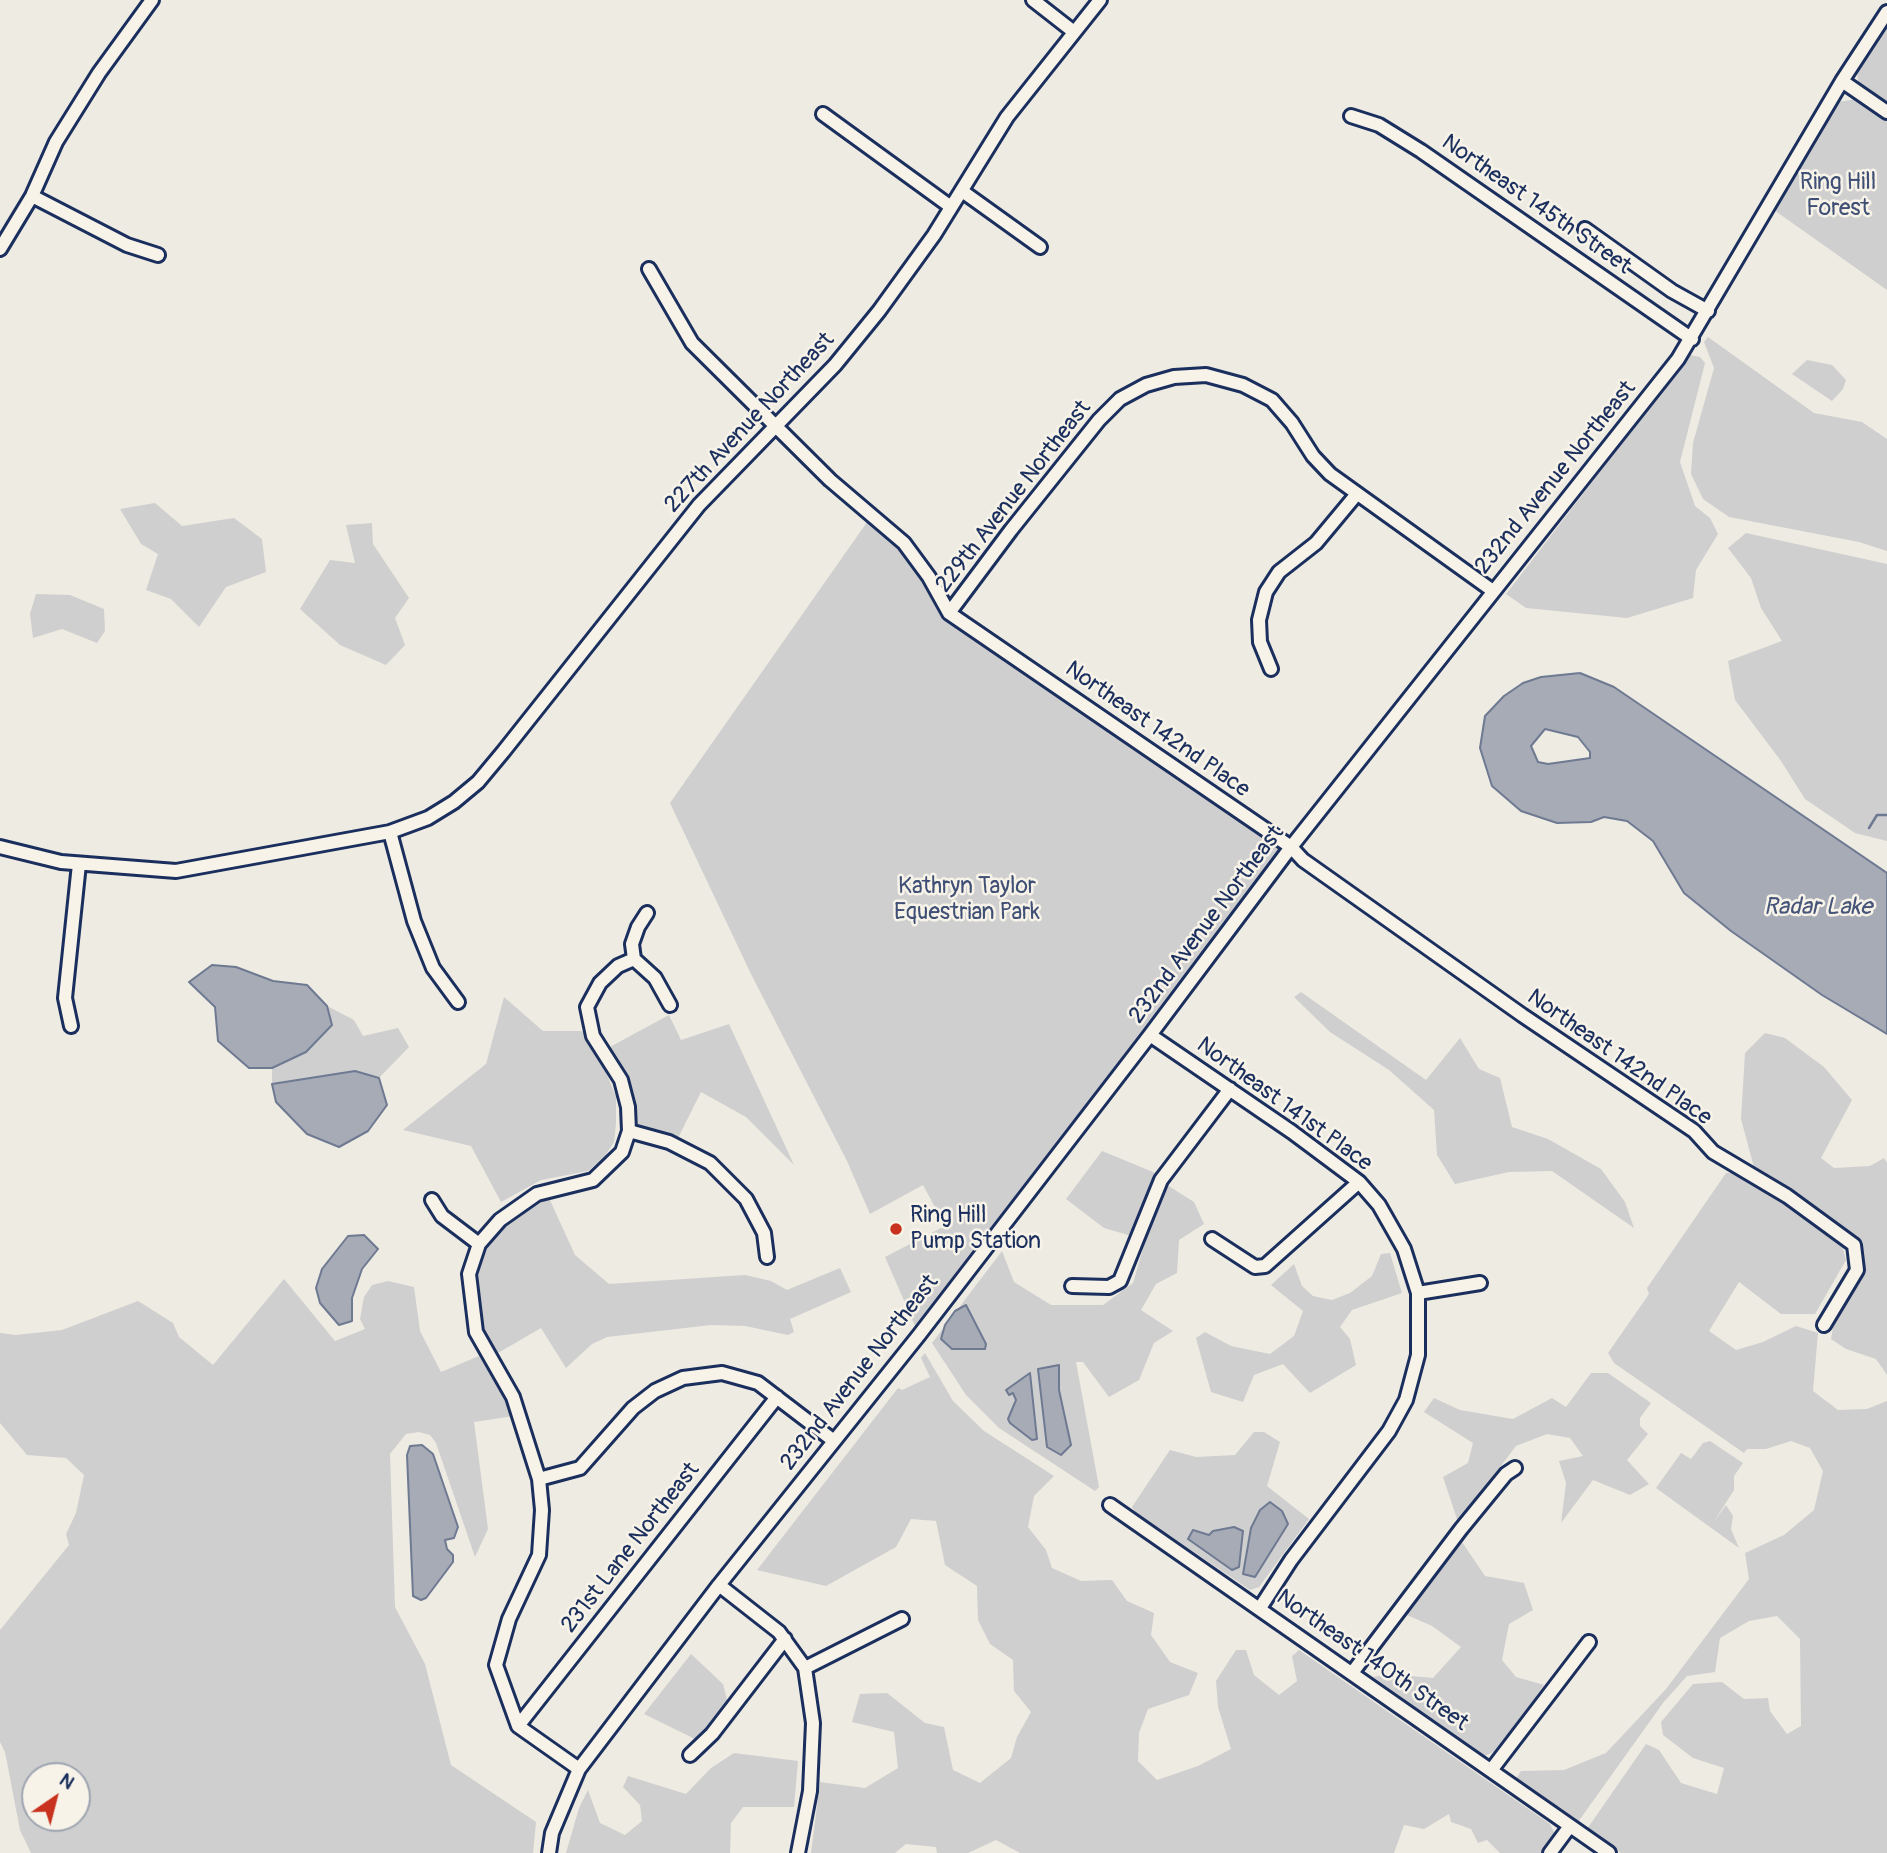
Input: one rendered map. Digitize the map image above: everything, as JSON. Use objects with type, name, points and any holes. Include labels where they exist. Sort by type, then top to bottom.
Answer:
[{"type":"street","points":[[0,249],[32,195],[67,123],[99,73],[152,0]]},
{"type":"street","points":[[1033,0],[1074,32]]},
{"type":"street","name":"227th Avenue Northeast","points":[[0,847],[79,864],[176,871],[390,832],[428,818],[478,782],[699,505],[835,365],[879,311],[962,191],[1007,117],[1100,0]]},
{"type":"street","name":"232nd Avenue Northeast","points":[[549,1853],[552,1833],[579,1769],[719,1585],[1150,1035],[1291,847],[1692,339],[1842,81],[1887,12]]},
{"type":"street","points":[[1842,81],[1887,112]]},
{"type":"street","points":[[823,114],[951,207]]},
{"type":"street","name":"Northeast 145th Street","points":[[1351,116],[1379,125],[1421,152],[1692,339]]},
{"type":"street","points":[[962,191],[1040,247]]},
{"type":"street","points":[[32,195],[127,245],[158,255]]},
{"type":"street","points":[[1585,229],[1672,291],[1708,312]]},
{"type":"street","name":"Northeast 142nd Place","points":[[649,269],[692,343],[776,428],[904,544],[929,576],[949,613],[1291,847],[1303,860],[1521,1015],[1694,1131],[1713,1152],[1787,1196],[1854,1245],[1857,1270],[1824,1325]]},
{"type":"street","name":"229th Avenue Northeast","points":[[949,613],[967,585],[1099,420],[1120,398],[1146,385],[1174,377],[1206,375],[1243,384],[1272,400],[1292,423],[1313,456],[1356,495],[1493,591]]},
{"type":"street","points":[[1271,669],[1260,642],[1259,620],[1266,592],[1279,572],[1316,543],[1356,495]]},
{"type":"street","points":[[390,832],[414,921],[433,968],[458,1002]]},
{"type":"street","points":[[71,1026],[65,998],[79,864]]},
{"type":"street","points":[[648,913],[638,926],[632,944],[634,959],[654,978],[670,1005]]},
{"type":"street","points":[[579,1769],[517,1726],[496,1665],[509,1619],[539,1555],[542,1531],[539,1479],[513,1397],[476,1332],[469,1274],[479,1244],[500,1220],[537,1194],[593,1180],[622,1152],[629,1132],[628,1107],[621,1080],[593,1036],[587,1007],[600,983],[618,966],[634,959]]},
{"type":"street","name":"Northeast 141st Place","points":[[1150,1035],[1335,1161],[1359,1182],[1379,1205],[1404,1248],[1418,1293],[1418,1355],[1406,1400],[1390,1431],[1291,1560],[1259,1608]]},
{"type":"street","points":[[1072,1286],[1109,1287],[1120,1281],[1161,1180],[1230,1089]]},
{"type":"street","points":[[629,1132],[669,1142],[710,1163],[746,1199],[764,1233],[767,1257]]},
{"type":"street","points":[[1212,1239],[1255,1267],[1265,1266],[1359,1182]]},
{"type":"street","points":[[432,1200],[442,1216],[479,1244]]},
{"type":"street","points":[[1418,1293],[1480,1283]]},
{"type":"street","points":[[539,1479],[580,1468],[634,1408],[655,1391],[683,1378],[722,1373],[758,1384],[834,1441]]},
{"type":"street","name":"231st Lane Northeast","points":[[517,1726],[778,1397]]},
{"type":"street","points":[[1352,1673],[1461,1529],[1506,1474],[1515,1468]]},
{"type":"street","name":"Northeast 140th Street","points":[[1110,1505],[1609,1853]]},
{"type":"street","points":[[719,1585],[785,1639],[805,1668],[813,1723],[810,1791],[798,1853]]},
{"type":"street","points":[[805,1668],[902,1619]]},
{"type":"street","points":[[690,1755],[712,1734],[785,1639]]},
{"type":"street","points":[[1492,1769],[1589,1643]]},
{"type":"street","points":[[1550,1853],[1570,1826]]},
{"type":"green space","points":[[1887,23],[1887,103],[1858,83],[1857,69]]},
{"type":"green space","name":"Ring Hill Forest","points":[[1856,99],[1887,120],[1887,290],[1774,210],[1838,102]]},
{"type":"green space","points":[[1708,337],[1814,413],[1862,422],[1887,439],[1887,551],[1859,542],[1729,517],[1703,499],[1691,474],[1693,443],[1714,368],[1704,342]]},
{"type":"green space","points":[[1690,355],[1700,357],[1705,363],[1680,462],[1695,506],[1710,518],[1718,534],[1696,570],[1693,598],[1627,618],[1526,608],[1506,594]]},
{"type":"green space","points":[[1807,360],[1832,365],[1846,380],[1843,389],[1832,401],[1792,374]]},
{"type":"green space","points":[[155,503],[182,526],[234,518],[262,539],[266,572],[226,587],[199,627],[171,599],[146,590],[158,554],[141,544],[120,509]]},
{"type":"green space","name":"Kathryn Taylor Equestrian Park","points":[[872,515],[904,543],[950,613],[1291,847],[919,1335],[885,1257],[945,1226],[923,1185],[870,1214],[847,1161],[751,974],[670,803]]},
{"type":"green space","points":[[372,523],[373,544],[409,598],[395,618],[405,645],[386,665],[340,645],[300,609],[330,560],[355,563],[346,525]]},
{"type":"green space","points":[[1746,533],[1887,564],[1887,841],[1855,833],[1805,799],[1781,761],[1735,700],[1728,661],[1782,641],[1761,608],[1751,578],[1728,548]]},
{"type":"green space","points":[[36,594],[70,595],[104,609],[105,631],[97,643],[62,629],[33,638],[30,614]]},
{"type":"green space","points":[[1301,992],[1426,1080],[1460,1038],[1479,1069],[1500,1078],[1512,1127],[1548,1139],[1601,1169],[1625,1202],[1634,1228],[1552,1171],[1509,1172],[1455,1184],[1437,1155],[1434,1110],[1389,1070],[1330,1032],[1294,997]]},
{"type":"green space","points":[[504,997],[543,1031],[582,1031],[604,1067],[616,1097],[616,1123],[614,1142],[605,1156],[588,1171],[541,1180],[501,1202],[471,1146],[403,1130],[486,1064]]},
{"type":"green space","points":[[327,1006],[354,1020],[363,1036],[398,1028],[409,1047],[379,1078],[355,1071],[272,1084],[272,1068],[306,1052],[332,1026]]},
{"type":"green space","points":[[669,1015],[681,1040],[729,1024],[794,1165],[746,1117],[701,1092],[678,1138],[638,1128],[632,1095],[608,1048]]},
{"type":"green space","points":[[1765,1033],[1785,1038],[1824,1067],[1852,1100],[1821,1158],[1834,1168],[1870,1166],[1884,1158],[1887,1163],[1887,1375],[1876,1359],[1846,1349],[1831,1339],[1833,1327],[1866,1271],[1859,1245],[1755,1171],[1741,1119],[1745,1053]]},
{"type":"green space","points":[[1102,1151],[1158,1174],[1132,1236],[1104,1228],[1066,1199]]},
{"type":"green space","points":[[1726,1173],[1742,1173],[1840,1238],[1846,1260],[1815,1314],[1781,1314],[1739,1282],[1709,1331],[1736,1350],[1763,1342],[1796,1326],[1818,1333],[1813,1391],[1838,1410],[1867,1409],[1887,1401],[1887,1853],[1621,1853],[1587,1829],[1646,1744],[1659,1750],[1681,1783],[1717,1794],[1724,1768],[1693,1758],[1663,1735],[1661,1722],[1693,1684],[1722,1682],[1744,1699],[1768,1698],[1770,1711],[1787,1734],[1801,1726],[1800,1639],[1777,1616],[1749,1621],[1720,1638],[1715,1672],[1687,1676],[1663,1703],[1578,1822],[1516,1779],[1521,1771],[1564,1770],[1606,1753],[1666,1689],[1749,1579],[1745,1553],[1784,1535],[1814,1510],[1823,1471],[1810,1448],[1791,1441],[1766,1449],[1747,1449],[1744,1453],[1614,1363],[1608,1353],[1649,1294],[1647,1288]]},
{"type":"green space","points":[[1167,1185],[1194,1202],[1204,1224],[1179,1240],[1177,1273],[1156,1284],[1141,1310],[1173,1331],[1154,1343],[1139,1380],[1109,1397],[1083,1362],[1076,1362],[1099,1487],[1095,1491],[999,1428],[966,1395],[932,1343],[1002,1251],[1014,1282],[1051,1305],[1103,1305],[1133,1283],[1152,1218]]},
{"type":"green space","points":[[549,1198],[575,1255],[609,1284],[745,1275],[771,1281],[787,1290],[840,1268],[851,1292],[790,1319],[794,1332],[788,1335],[745,1326],[711,1325],[607,1337],[592,1344],[566,1368],[541,1328],[498,1353],[477,1319],[473,1274],[485,1246],[499,1230],[535,1202]]},
{"type":"green space","points":[[1390,1253],[1402,1293],[1352,1310],[1340,1327],[1350,1339],[1356,1365],[1310,1393],[1283,1364],[1254,1375],[1243,1402],[1211,1392],[1196,1338],[1205,1332],[1231,1346],[1270,1354],[1294,1336],[1303,1311],[1271,1285],[1294,1264],[1302,1286],[1313,1296],[1332,1300],[1350,1293],[1372,1276],[1381,1254]]},
{"type":"green space","points":[[284,1279],[335,1341],[365,1329],[360,1319],[364,1297],[372,1285],[388,1281],[414,1287],[420,1331],[441,1372],[479,1356],[505,1393],[513,1416],[474,1422],[488,1529],[475,1557],[436,1443],[430,1435],[419,1432],[406,1434],[390,1454],[395,1607],[425,1664],[451,1765],[536,1822],[533,1853],[31,1853],[20,1830],[5,1752],[0,1742],[0,1630],[69,1545],[66,1534],[76,1513],[84,1475],[66,1458],[27,1455],[0,1423],[0,1333],[16,1335],[62,1330],[138,1301],[173,1323],[179,1337],[213,1365]]},
{"type":"green space","points":[[925,1353],[953,1401],[984,1431],[1054,1476],[1034,1496],[1028,1527],[1046,1550],[1052,1568],[1081,1581],[1112,1580],[1127,1601],[1154,1613],[1151,1635],[1170,1662],[1198,1673],[1189,1695],[1148,1709],[1139,1733],[1138,1761],[1157,1780],[1198,1766],[1231,1749],[1218,1707],[1216,1681],[1236,1650],[1246,1650],[1254,1675],[1279,1695],[1297,1681],[1292,1656],[1299,1650],[1550,1824],[1556,1836],[1543,1853],[1500,1853],[1487,1840],[1478,1843],[1471,1829],[1451,1822],[1449,1814],[1424,1829],[1404,1825],[1394,1853],[1020,1853],[996,1840],[968,1853],[937,1853],[936,1847],[906,1844],[895,1853],[811,1853],[820,1782],[865,1788],[898,1768],[894,1732],[852,1722],[860,1694],[887,1693],[925,1723],[944,1727],[953,1770],[980,1783],[1011,1758],[1017,1737],[1031,1712],[1014,1691],[1013,1660],[990,1644],[978,1620],[977,1586],[945,1565],[936,1521],[911,1519],[896,1547],[826,1586],[757,1570],[898,1388],[902,1390],[930,1377],[921,1358]]},
{"type":"green space","points":[[1591,1373],[1608,1373],[1651,1403],[1640,1418],[1640,1426],[1648,1434],[1627,1460],[1649,1484],[1630,1495],[1593,1480],[1561,1523],[1566,1483],[1559,1461],[1583,1456],[1570,1438],[1547,1434],[1516,1446],[1458,1522],[1443,1477],[1468,1463],[1473,1443],[1424,1412],[1434,1398],[1460,1410],[1513,1419],[1552,1398],[1566,1407]]},
{"type":"green space","points":[[1254,1432],[1264,1432],[1280,1442],[1267,1486],[1309,1519],[1259,1587],[1250,1590],[1136,1513],[1132,1507],[1170,1450],[1196,1457],[1235,1455]]},
{"type":"green space","points":[[1710,1441],[1743,1463],[1734,1476],[1734,1490],[1713,1523],[1726,1505],[1733,1516],[1731,1529],[1739,1548],[1656,1488],[1681,1453],[1691,1459],[1703,1443]]},
{"type":"green space","points":[[1460,1539],[1485,1576],[1524,1583],[1533,1610],[1509,1624],[1502,1660],[1516,1677],[1544,1685],[1499,1750],[1484,1756],[1373,1677],[1389,1674],[1433,1678],[1461,1647],[1432,1626],[1407,1615]]},
{"type":"green space","points":[[691,1654],[723,1684],[728,1704],[697,1740],[644,1714]]},
{"type":"green space","points":[[734,1753],[798,1761],[794,1807],[743,1807],[731,1823],[730,1853],[566,1853],[579,1808],[588,1790],[600,1823],[625,1835],[642,1821],[640,1805],[623,1787],[628,1776],[686,1794],[711,1768]]},
{"type":"water","name":"Radar Lake","points":[[1580,673],[1614,687],[1887,873],[1887,1034],[1822,995],[1731,931],[1684,893],[1653,841],[1627,821],[1604,817],[1591,822],[1557,823],[1521,811],[1492,786],[1480,748],[1485,716],[1504,696],[1523,683],[1541,677]],"holes":[[[1545,729],[1578,737],[1590,752],[1590,758],[1548,764],[1538,762],[1531,746]]]},
{"type":"water","points":[[212,965],[236,967],[273,981],[307,985],[327,1006],[332,1025],[306,1052],[272,1068],[249,1068],[218,1041],[215,1007],[189,982]]},
{"type":"water","points":[[355,1071],[379,1078],[387,1105],[368,1131],[339,1147],[307,1134],[276,1102],[272,1084]]},
{"type":"water","points":[[364,1235],[378,1249],[362,1269],[352,1298],[352,1321],[339,1325],[320,1303],[316,1288],[322,1269],[348,1236]]},
{"type":"water","points":[[966,1305],[986,1344],[985,1349],[952,1349],[941,1339],[945,1325],[955,1311]]},
{"type":"water","points":[[1059,1365],[1059,1390],[1071,1445],[1061,1455],[1047,1447],[1038,1369]]},
{"type":"water","points":[[1030,1373],[1037,1439],[1032,1440],[1010,1423],[1008,1419],[1016,1400],[1013,1393],[1009,1395],[1006,1390]]},
{"type":"water","points":[[422,1445],[433,1454],[458,1527],[454,1538],[445,1540],[447,1549],[453,1555],[453,1562],[426,1598],[421,1600],[413,1596],[407,1455],[410,1446]]},
{"type":"water","points":[[1270,1502],[1282,1511],[1288,1524],[1255,1577],[1243,1574],[1251,1528],[1260,1510]]},
{"type":"water","points":[[1234,1527],[1243,1531],[1239,1567],[1232,1570],[1188,1539],[1193,1530],[1209,1535],[1213,1531]]},
{"type":"waterway","points":[[1869,828],[1877,815],[1887,815]]},
{"type":"place","name":"Ring Hill Pump Station","points":[[896,1229]]}]
